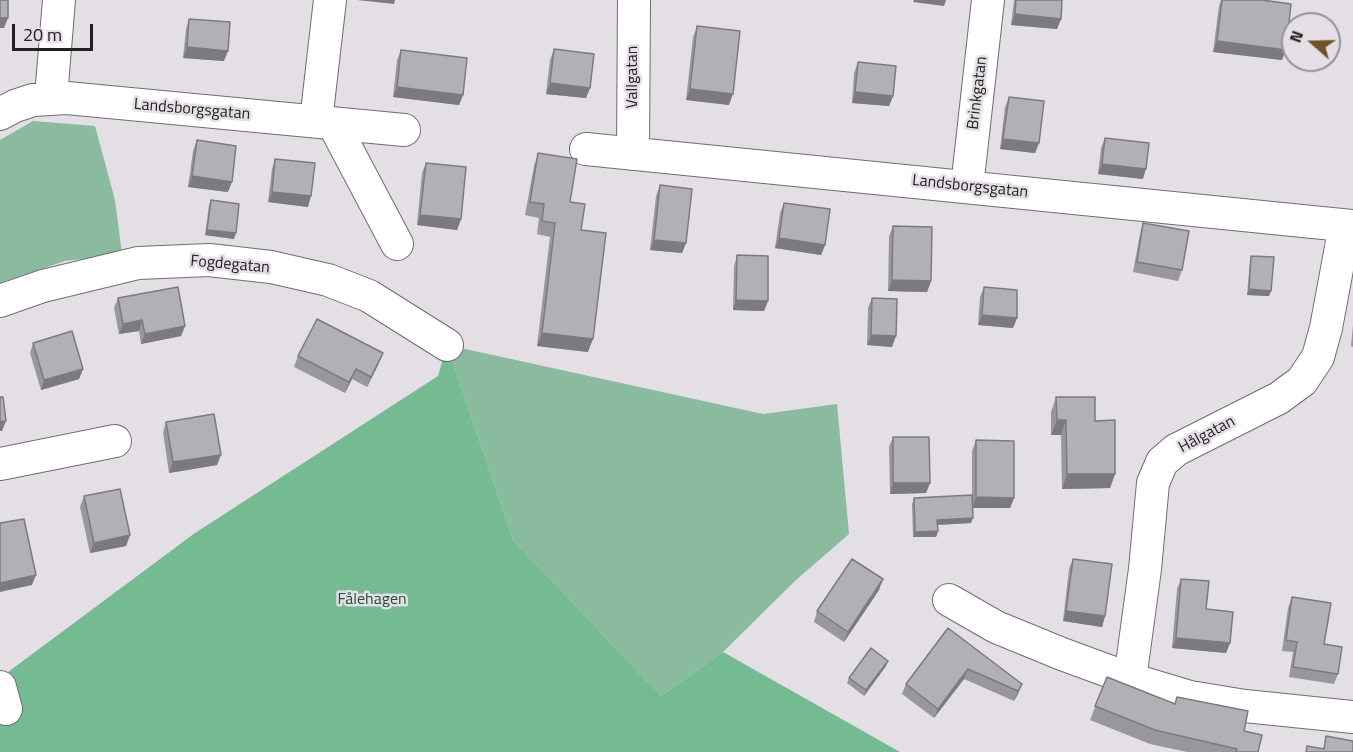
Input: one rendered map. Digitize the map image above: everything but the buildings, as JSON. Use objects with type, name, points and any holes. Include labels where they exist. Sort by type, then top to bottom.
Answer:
[{"type":"street","points":[[51,97],[59,0]]},
{"type":"street","points":[[330,0],[325,122],[397,244]]},
{"type":"street","name":"Vallgatan","points":[[633,154],[634,0]]},
{"type":"street","name":"Brinkgatan","points":[[967,187],[988,0]]},
{"type":"street","name":"Landsborgsgatan","points":[[0,114],[15,105],[51,97],[404,130]]},
{"type":"street","name":"Landsborgsgatan","points":[[586,149],[1349,226]]},
{"type":"street","name":"Hålgatan","points":[[1130,679],[1145,569],[1153,483],[1162,462],[1176,450],[1279,398],[1302,381],[1318,357],[1349,226]]},
{"type":"street","name":"Fogdegatan","points":[[0,301],[43,286],[138,263],[209,260],[271,267],[328,280],[369,296],[447,345]]},
{"type":"street","points":[[0,464],[116,441]]},
{"type":"street","points":[[949,600],[996,627],[1130,679],[1190,697],[1245,706],[1353,717]]},
{"type":"green space","points":[[33,121],[95,126],[115,200],[122,254],[65,261],[0,283],[0,140]]},
{"type":"green space","points":[[447,345],[763,414],[837,404],[849,534],[796,580],[723,652],[661,696],[513,540]]},
{"type":"green space","name":"Fålehagen","points":[[447,345],[513,540],[661,696],[723,652],[900,752],[0,752],[0,678],[195,533],[438,376]]}]
